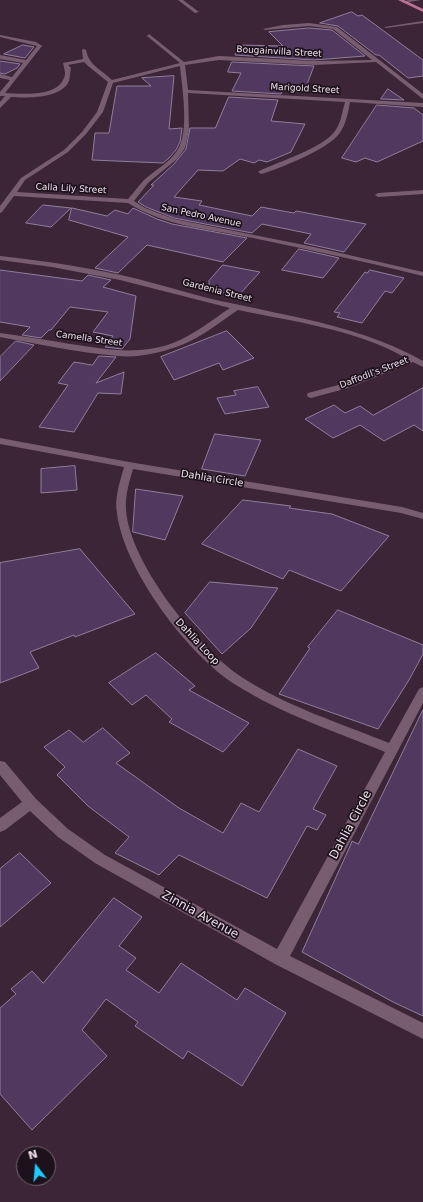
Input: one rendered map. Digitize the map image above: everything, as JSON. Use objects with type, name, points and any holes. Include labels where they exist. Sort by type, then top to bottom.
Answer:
[{"type":"main road","points":[[402,1],[423,11]]},
{"type":"street","points":[[180,0],[197,12]]},
{"type":"street","points":[[402,1],[419,0]]},
{"type":"street","points":[[386,27],[423,22]]},
{"type":"street","points":[[265,29],[311,25],[322,25],[335,28],[423,97]]},
{"type":"street","points":[[130,201],[145,184],[182,149],[186,138],[185,91],[182,62],[150,35]]},
{"type":"street","points":[[0,36],[40,45],[14,79],[0,94]]},
{"type":"street","points":[[7,42],[14,39]]},
{"type":"street","points":[[0,211],[23,179],[66,151],[84,133],[100,112],[111,82],[106,76],[90,67],[85,60],[84,50]]},
{"type":"street","points":[[0,57],[26,62]]},
{"type":"street","name":"Bougainvilla Street","points":[[111,82],[182,62],[219,58],[314,63],[376,61]]},
{"type":"street","points":[[0,94],[38,95],[55,91],[66,82],[68,68],[65,64],[85,60]]},
{"type":"street","points":[[0,76],[14,79]]},
{"type":"street","name":"Marigold Street","points":[[185,91],[423,105]]},
{"type":"street","points":[[0,106],[9,95]]},
{"type":"street","points":[[261,172],[312,149],[333,136],[341,125],[348,100]]},
{"type":"street","points":[[378,195],[423,192]]},
{"type":"street","name":"Calla Lily Street","points":[[11,194],[130,201]]},
{"type":"street","name":"San Pedro Avenue","points":[[130,201],[142,210],[166,219],[248,235],[423,274]]},
{"type":"street","name":"Gardenia Street","points":[[0,258],[78,269],[136,281],[237,307],[359,334],[394,348],[423,364]]},
{"type":"street","name":"Camella Street","points":[[0,335],[118,354],[158,351],[183,342],[237,307]]},
{"type":"street","name":"Daffodil’s Street","points":[[311,395],[345,386],[414,358]]},
{"type":"street","name":"Dahlia Circle","points":[[0,440],[129,465],[402,510],[423,516]]},
{"type":"street","name":"Dahlia Loop","points":[[129,465],[122,489],[122,514],[128,538],[146,575],[176,619],[212,660],[238,681],[276,701],[391,749]]},
{"type":"street","name":"Dahlia Circle","points":[[280,960],[391,749],[423,692]]},
{"type":"street","name":"Zinnia Avenue","points":[[0,766],[31,803],[63,833],[100,859],[280,960],[423,1031]]},
{"type":"street","points":[[0,826],[31,803]]},
{"type":"building","points":[[352,12],[358,16],[362,15],[423,60],[423,76],[408,78],[338,26],[320,23]]},
{"type":"building","points":[[309,28],[332,30],[365,56],[314,60],[235,55],[239,45],[283,46],[269,32]]},
{"type":"building","points":[[23,45],[34,47],[25,58],[4,54]]},
{"type":"building","points":[[0,61],[20,64],[17,68],[5,74],[0,73]]},
{"type":"building","points":[[232,62],[314,66],[304,92],[282,91],[281,94],[232,91],[241,73],[228,72]]},
{"type":"building","points":[[174,76],[169,129],[182,128],[180,142],[176,150],[169,158],[163,163],[92,160],[95,133],[109,133],[117,86],[151,86],[142,78]]},
{"type":"building","points":[[388,89],[404,100],[381,99]]},
{"type":"building","points":[[229,97],[278,100],[271,121],[305,124],[291,152],[267,162],[259,160],[254,163],[240,159],[223,171],[198,170],[174,197],[202,201],[199,205],[252,216],[261,207],[294,213],[296,211],[366,224],[344,252],[304,243],[311,234],[262,224],[252,233],[174,218],[146,207],[138,202],[154,185],[151,185],[174,164],[186,149],[190,128],[215,128]]},
{"type":"building","points":[[377,105],[414,108],[423,115],[423,141],[377,162],[365,158],[356,162],[342,158]]},
{"type":"building","points":[[43,205],[71,208],[51,227],[26,223]]},
{"type":"building","points":[[72,208],[107,216],[115,210],[128,214],[133,208],[172,224],[247,238],[223,262],[147,245],[118,273],[95,268],[128,237],[69,220]]},
{"type":"building","points":[[299,249],[339,258],[323,278],[282,270]]},
{"type":"building","points":[[223,265],[260,272],[238,296],[209,290],[209,281]]},
{"type":"building","points":[[0,270],[82,281],[88,275],[111,280],[103,287],[136,296],[130,339],[122,349],[105,347],[113,336],[93,332],[108,312],[70,307],[51,330],[49,330],[41,338],[22,335],[30,327],[0,322]]},
{"type":"building","points":[[370,270],[404,278],[392,293],[385,291],[362,323],[337,317],[340,313],[334,312],[365,272],[367,273]]},
{"type":"building","points":[[227,331],[254,358],[223,370],[219,363],[174,380],[161,357]]},
{"type":"building","points":[[16,341],[34,345],[0,381],[0,357]]},
{"type":"building","points":[[99,356],[116,357],[96,383],[124,372],[121,394],[98,393],[74,432],[39,427],[68,385],[58,383],[74,362],[92,365]]},
{"type":"building","points":[[258,387],[269,407],[225,414],[217,398],[236,395],[234,391]]},
{"type":"building","points":[[423,388],[423,431],[414,425],[384,441],[360,425],[333,438],[305,419],[334,405],[345,413],[360,406],[373,415]]},
{"type":"building","points":[[215,434],[261,440],[245,476],[202,469]]},
{"type":"building","points":[[75,466],[77,490],[41,493],[41,469]]},
{"type":"building","points":[[136,489],[183,496],[165,540],[133,532]]},
{"type":"building","points":[[243,500],[291,506],[289,508],[332,514],[389,536],[341,591],[289,570],[283,579],[202,544]]},
{"type":"building","points":[[80,549],[135,614],[75,637],[74,635],[30,652],[39,668],[0,683],[0,563]]},
{"type":"building","points":[[210,582],[278,588],[251,628],[222,654],[185,613]]},
{"type":"building","points":[[338,610],[423,645],[423,654],[409,680],[378,729],[279,694],[310,648],[308,647]]},
{"type":"building","points":[[156,653],[195,686],[189,690],[249,723],[223,752],[169,722],[172,719],[146,695],[132,705],[109,683]]},
{"type":"building","points":[[423,710],[423,1016],[393,1002],[302,952],[352,841],[358,844]]},
{"type":"building","points":[[103,728],[130,753],[116,763],[179,808],[223,833],[241,803],[259,812],[298,749],[337,766],[313,809],[326,815],[317,830],[307,826],[267,898],[179,855],[159,875],[115,853],[129,837],[88,806],[57,775],[65,767],[44,747],[69,730],[83,742]]},
{"type":"building","points":[[20,853],[51,883],[0,927],[0,869]]},
{"type":"building","points":[[114,898],[142,917],[119,946],[136,958],[126,970],[159,993],[181,963],[237,1000],[245,988],[286,1013],[242,1086],[188,1051],[183,1059],[135,1026],[138,1022],[106,999],[82,1030],[107,1056],[32,1130],[0,1094],[0,1008],[16,994],[11,989],[32,971],[43,983]]}]
